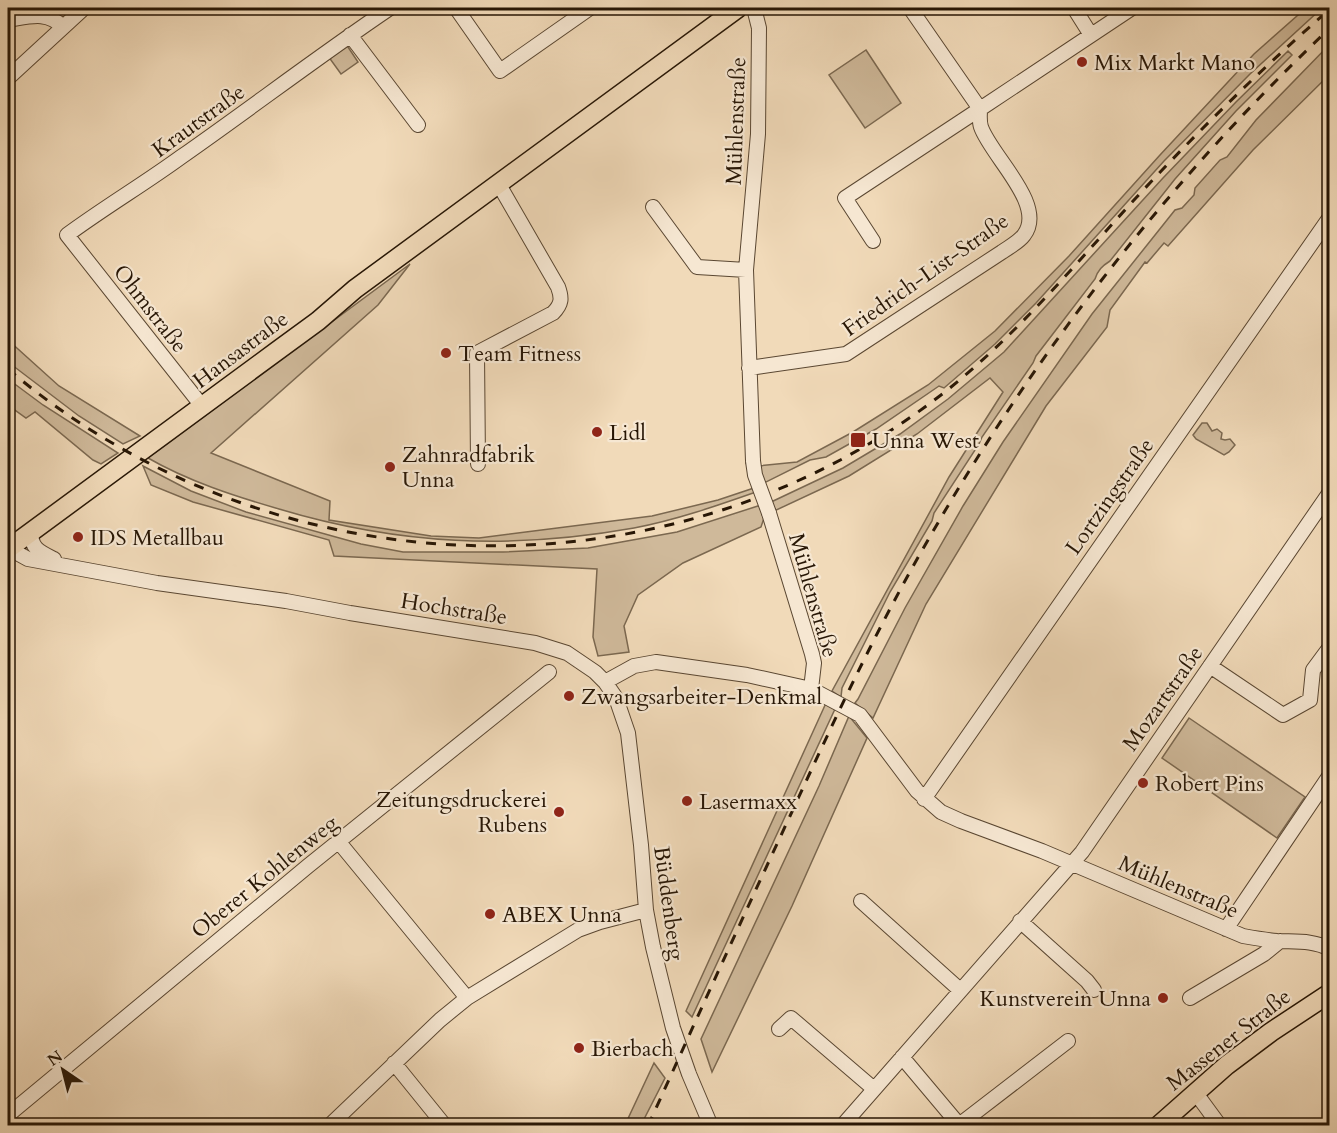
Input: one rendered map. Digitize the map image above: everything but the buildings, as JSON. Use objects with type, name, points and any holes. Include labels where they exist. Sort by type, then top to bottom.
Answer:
[{"type":"main road","name":"Hansastraße","points":[[8,549],[310,327],[355,289],[498,183],[738,8]]},
{"type":"main road","name":"Massener Straße","points":[[1158,1125],[1264,1038],[1329,993]]},
{"type":"street","points":[[8,78],[84,8]]},
{"type":"street","name":"Krautstraße","points":[[68,235],[114,201],[151,179],[390,8]]},
{"type":"street","points":[[456,8],[500,71],[590,8]]},
{"type":"street","name":"Mühlenstraße","points":[[754,8],[759,28],[758,134],[746,270],[753,461],[755,475],[769,513],[812,654],[814,663],[811,689],[860,715],[924,799],[950,817],[1071,864],[1243,936],[1280,941],[1303,941],[1321,944],[1329,949]]},
{"type":"street","points":[[910,8],[980,109]]},
{"type":"street","points":[[1074,8],[1091,35]]},
{"type":"street","points":[[873,241],[845,198],[1132,8]]},
{"type":"street","points":[[8,20],[40,15],[52,18],[63,27]]},
{"type":"street","points":[[350,35],[418,125]]},
{"type":"street","name":"Friedrich-List-Straße","points":[[748,368],[846,354],[1002,252],[1024,235],[1030,216],[1026,200],[987,140],[980,124],[980,109]]},
{"type":"street","points":[[478,464],[477,353],[553,313],[561,303],[558,287],[498,183]]},
{"type":"street","points":[[653,207],[697,267],[746,270]]},
{"type":"street","name":"Lortzingstraße","points":[[924,799],[1329,217]]},
{"type":"street","name":"Ohmstraße","points":[[68,235],[202,406]]},
{"type":"street","name":"Mozartstraße","points":[[842,1125],[1082,852],[1329,492]]},
{"type":"street","name":"Hochstraße","points":[[31,532],[31,542],[36,550],[75,568]]},
{"type":"street","name":"Hochstraße","points":[[8,549],[28,560],[157,583],[286,601],[535,643],[567,653],[580,660],[605,682]]},
{"type":"street","points":[[1210,666],[1283,715],[1310,700],[1313,670],[1329,647]]},
{"type":"street","points":[[605,682],[634,666],[656,662],[747,675],[811,689]]},
{"type":"street","name":"Oberer Kohlenweg","points":[[8,1115],[338,842],[549,672]]},
{"type":"street","name":"Büddenberg","points":[[605,682],[616,698],[629,740],[646,910],[662,986],[673,1028],[689,1074],[711,1125]]},
{"type":"street","points":[[1226,929],[1329,775]]},
{"type":"street","points":[[338,842],[467,998]]},
{"type":"street","points":[[861,901],[960,990]]},
{"type":"street","points":[[329,1125],[440,1020],[467,998],[578,930],[646,910]]},
{"type":"street","points":[[1020,921],[1087,981],[1094,990]]},
{"type":"street","points":[[1190,998],[1264,954],[1280,941]]},
{"type":"street","points":[[779,1029],[791,1018],[874,1089]]},
{"type":"street","points":[[902,1057],[959,1125],[1068,1041]]},
{"type":"street","points":[[394,1063],[445,1125]]},
{"type":"street","points":[[1196,1092],[1220,1125]]},
{"type":"shaded area","points":[[1306,8],[1322,8],[1250,74],[1164,161],[1036,303],[995,344],[944,388],[939,386],[876,429],[826,457],[810,460],[762,484],[758,466],[797,462],[853,432],[928,385],[995,331],[1069,256],[1254,54]]},
{"type":"shaded area","points":[[346,44],[358,62],[341,74],[328,56]]},
{"type":"shaded area","points":[[1329,45],[1329,75],[1253,150],[1168,246],[1164,243],[1147,263],[1145,262],[1110,310],[1107,327],[1046,406],[926,604],[873,718],[855,703],[905,608],[963,506],[1003,442],[1092,314],[1175,210],[1182,208],[1194,195],[1195,188],[1220,160],[1227,157],[1256,120]]},
{"type":"shaded area","points":[[866,50],[901,103],[865,128],[829,75]]},
{"type":"shaded area","points":[[1288,51],[1292,55],[1236,111],[1175,179],[1110,261],[1101,268],[1036,356],[934,513],[932,521],[890,592],[842,688],[841,697],[832,691],[949,477],[1003,392],[990,378],[917,434],[849,476],[772,512],[769,503],[843,468],[900,434],[948,399],[1004,352],[1163,178]]},
{"type":"shaded area","points":[[410,264],[378,305],[211,453],[330,501],[329,520],[431,536],[479,538],[652,516],[718,500],[754,488],[756,492],[681,517],[634,528],[544,539],[455,540],[412,537],[324,521],[212,487],[148,458]]},
{"type":"shaded area","points":[[8,340],[59,386],[140,436],[123,444],[79,416],[8,362]]},
{"type":"shaded area","points":[[8,379],[43,405],[118,453],[101,464],[93,460],[35,412],[26,418],[8,405]]},
{"type":"shaded area","points":[[1202,423],[1207,423],[1212,431],[1217,429],[1222,433],[1221,439],[1230,439],[1235,445],[1224,455],[1196,439],[1193,435]]},
{"type":"shaded area","points":[[143,466],[191,491],[246,512],[361,544],[403,552],[503,552],[588,548],[677,532],[761,505],[765,515],[761,527],[683,563],[638,595],[624,626],[629,652],[598,656],[593,637],[597,569],[334,556],[329,540],[193,502],[151,485]]},
{"type":"shaded area","points":[[826,703],[835,709],[692,1017],[686,1011]]},
{"type":"shaded area","points":[[849,716],[867,738],[792,906],[712,1072],[701,1039],[819,786]]},
{"type":"shaded area","points":[[1189,718],[1305,797],[1277,838],[1162,758]]},
{"type":"shaded area","points":[[654,1063],[665,1078],[641,1125],[625,1125]]},
{"type":"railway","points":[[8,369],[112,443],[226,497],[346,532],[470,546],[594,539],[716,512],[833,464],[941,395],[968,373],[1018,326],[1205,126],[1330,9]]},
{"type":"railway","points":[[648,1126],[854,680],[924,547],[966,476],[1058,338],[1108,272],[1214,146],[1330,28]]},
{"type":"place","name":"Mix Markt Mano","points":[[1082,62]]},
{"type":"place","name":"Team Fitness","points":[[446,353]]},
{"type":"place","name":"Lidl","points":[[597,432]]},
{"type":"place","name":"Unna West","points":[[858,440]]},
{"type":"place","name":"Zahnradfabrik Unna","points":[[390,467]]},
{"type":"place","name":"IDS Metallbau","points":[[78,537]]},
{"type":"place","name":"Zwangsarbeiter-Denkmal","points":[[569,696]]},
{"type":"place","name":"Robert Pins","points":[[1143,783]]},
{"type":"place","name":"Lasermaxx","points":[[687,801]]},
{"type":"place","name":"Zeitungsdruckerei Rubens","points":[[559,812]]},
{"type":"place","name":"ABEX Unna","points":[[490,914]]},
{"type":"place","name":"Kunstverein Unna","points":[[1163,998]]},
{"type":"place","name":"Bierbach","points":[[579,1048]]}]
